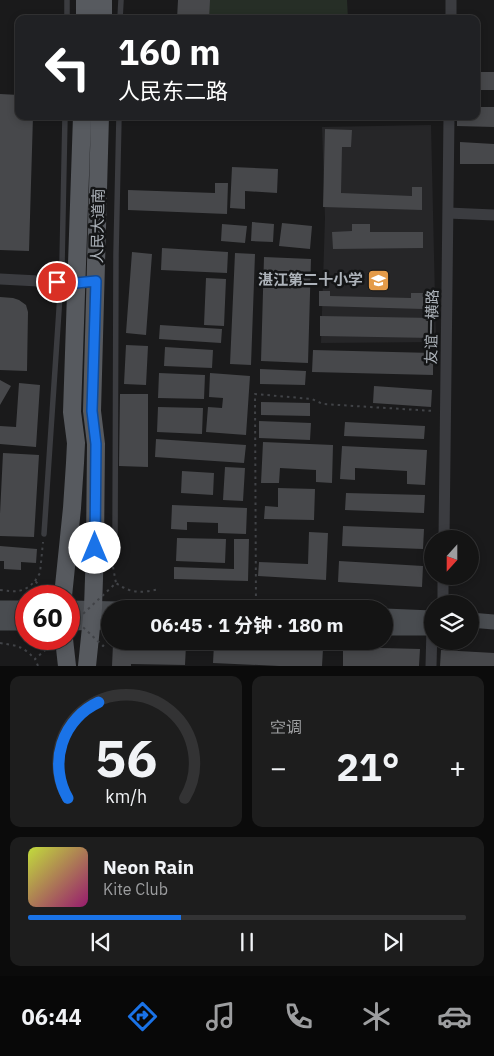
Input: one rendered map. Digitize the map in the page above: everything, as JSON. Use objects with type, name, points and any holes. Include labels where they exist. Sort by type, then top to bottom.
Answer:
[{"type":"main road","points":[[85,15],[86,0]]},
{"type":"main road","points":[[103,0],[103,15]]},
{"type":"main road","name":"人民大道南","points":[[65,585],[76,444],[72,412],[82,120]]},
{"type":"main road","name":"人民大道南","points":[[80,612],[95,548],[96,444],[92,411],[100,120]]},
{"type":"main road","name":"人民大道南","points":[[80,622],[87,666]]},
{"type":"main road","points":[[60,650],[67,666]]},
{"type":"street","points":[[451,0],[451,15]]},
{"type":"street","name":"友谊一横路","points":[[444,530],[450,120]]},
{"type":"street","points":[[448,213],[494,215]]},
{"type":"street","points":[[0,279],[76,283],[96,281]]},
{"type":"street","points":[[0,608],[15,608]]},
{"type":"street","points":[[80,616],[101,612]]},
{"type":"street","points":[[80,616],[101,620]]},
{"type":"street","points":[[393,616],[424,618]]},
{"type":"street","points":[[479,621],[494,622]]},
{"type":"street","points":[[0,623],[15,623]]},
{"type":"street","points":[[393,628],[424,628]]},
{"type":"street","points":[[479,631],[494,632]]},
{"type":"street","points":[[431,650],[431,666]]},
{"type":"lane","points":[[67,0],[67,15]]},
{"type":"lane","points":[[120,15],[121,0]]},
{"type":"lane","points":[[44,534],[62,265],[65,120]]},
{"type":"lane","points":[[115,545],[116,264],[119,120]]},
{"type":"path","points":[[256,600],[255,394],[312,399],[323,404],[446,412]]},
{"type":"path","points":[[0,590],[20,591],[36,581],[40,573],[44,534]]},
{"type":"path","points":[[115,545],[112,567],[116,583],[126,590],[138,592],[160,589]]},
{"type":"path","points":[[36,581],[40,585]]},
{"type":"path","points":[[80,615],[116,583]]},
{"type":"path","points":[[80,617],[101,644]]},
{"type":"path","points":[[0,643],[17,645],[24,648],[36,659],[38,666]]},
{"type":"path","points":[[36,659],[47,650]]},
{"type":"shaded area","points":[[209,0],[347,0],[348,15],[209,15]]},
{"type":"shaded area","name":"湛江第二十小学","points":[[431,125],[436,342],[321,343],[325,218],[322,127]]},
{"type":"building","points":[[178,0],[210,0],[209,15],[177,15]]},
{"type":"building","points":[[480,72],[494,72],[494,90],[480,90]]},
{"type":"building","points":[[0,94],[15,95],[15,120],[33,120],[29,251],[0,250]]},
{"type":"building","points":[[480,107],[494,107],[494,127],[457,126],[457,120],[480,120]]},
{"type":"building","points":[[325,129],[352,130],[351,147],[342,147],[341,193],[412,196],[412,187],[422,187],[422,210],[323,207]]},
{"type":"building","points":[[460,142],[494,144],[494,164],[460,164]]},
{"type":"building","points":[[232,167],[278,169],[277,193],[245,191],[245,209],[230,208]]},
{"type":"building","points":[[215,183],[228,183],[227,214],[128,210],[128,190],[215,193]]},
{"type":"building","points":[[252,222],[274,224],[273,242],[251,241]]},
{"type":"building","points":[[282,223],[312,226],[310,249],[279,246]]},
{"type":"building","points":[[222,224],[247,226],[245,243],[221,241]]},
{"type":"building","points":[[352,224],[370,224],[370,232],[423,232],[423,248],[333,249],[332,232],[352,231]]},
{"type":"building","points":[[162,248],[228,252],[227,273],[161,270]]},
{"type":"building","points":[[132,252],[152,254],[146,335],[126,333]]},
{"type":"building","points":[[235,253],[255,254],[251,365],[230,364]]},
{"type":"building","points":[[264,257],[311,259],[308,363],[261,361]]},
{"type":"building","points":[[206,278],[226,279],[224,326],[204,325]]},
{"type":"building","points":[[319,291],[330,291],[330,296],[411,298],[411,293],[424,293],[423,309],[319,306]]},
{"type":"building","points":[[0,297],[13,298],[26,305],[28,312],[27,371],[0,370]]},
{"type":"building","points":[[320,316],[433,318],[433,338],[320,336]]},
{"type":"building","points":[[160,325],[222,329],[221,343],[159,339]]},
{"type":"building","points":[[126,345],[148,346],[146,385],[124,384]]},
{"type":"building","points":[[165,347],[213,350],[212,368],[164,366]]},
{"type":"building","points":[[313,350],[433,353],[433,375],[312,372]]},
{"type":"building","points":[[260,369],[306,371],[305,385],[260,384]]},
{"type":"building","points":[[159,373],[205,375],[204,399],[158,398]]},
{"type":"building","points":[[210,373],[250,376],[246,435],[206,432],[208,407],[222,408],[223,398],[209,397]]},
{"type":"building","points":[[0,380],[11,386],[0,405]]},
{"type":"building","points":[[19,383],[40,385],[36,447],[0,444],[0,426],[16,427]]},
{"type":"building","points":[[374,386],[432,390],[431,407],[373,403]]},
{"type":"building","points":[[120,394],[148,394],[148,467],[119,466]]},
{"type":"building","points":[[261,402],[310,403],[310,416],[261,415]]},
{"type":"building","points":[[158,407],[203,408],[202,434],[157,432]]},
{"type":"building","points":[[259,421],[311,423],[310,440],[259,438]]},
{"type":"building","points":[[345,422],[425,426],[424,439],[344,436]]},
{"type":"building","points":[[156,439],[246,445],[244,463],[155,457]]},
{"type":"building","points":[[263,442],[333,445],[332,483],[316,482],[316,470],[280,468],[279,483],[261,483]]},
{"type":"building","points":[[342,446],[427,450],[425,485],[407,484],[407,471],[355,468],[355,480],[340,479]]},
{"type":"building","points":[[3,453],[39,455],[34,537],[0,536]]},
{"type":"building","points":[[225,467],[245,468],[243,501],[223,500]]},
{"type":"building","points":[[182,471],[214,473],[213,495],[181,493]]},
{"type":"building","points":[[278,488],[315,489],[314,520],[264,519],[265,506],[278,507]]},
{"type":"building","points":[[346,493],[425,495],[424,513],[345,510]]},
{"type":"building","points":[[172,505],[247,508],[246,534],[218,533],[218,523],[187,522],[187,530],[171,529]]},
{"type":"building","points":[[343,526],[424,529],[423,549],[342,546]]},
{"type":"building","points":[[309,532],[328,533],[326,580],[258,576],[259,562],[308,564]]},
{"type":"building","points":[[177,538],[226,539],[225,563],[176,561]]},
{"type":"building","points":[[234,539],[249,539],[248,581],[174,579],[174,567],[234,569]]},
{"type":"building","points":[[0,546],[37,549],[36,563],[21,562],[21,570],[4,569],[4,561],[0,561]]},
{"type":"building","points":[[339,561],[423,566],[422,587],[338,582]]},
{"type":"building","points":[[420,649],[419,666],[343,666],[343,650]]},
{"type":"building","points":[[113,650],[186,650],[185,665],[131,664],[131,666],[112,666]]},
{"type":"building","points":[[214,650],[323,650],[322,666],[213,663]]},
{"type":"building","points":[[441,650],[494,653],[494,666],[440,666]]},
{"type":"place","name":"湛江第二十小学","points":[[379,280]]},
{"type":"route","points":[[57,282],[96,281],[92,411],[96,444],[95,548]]}]
